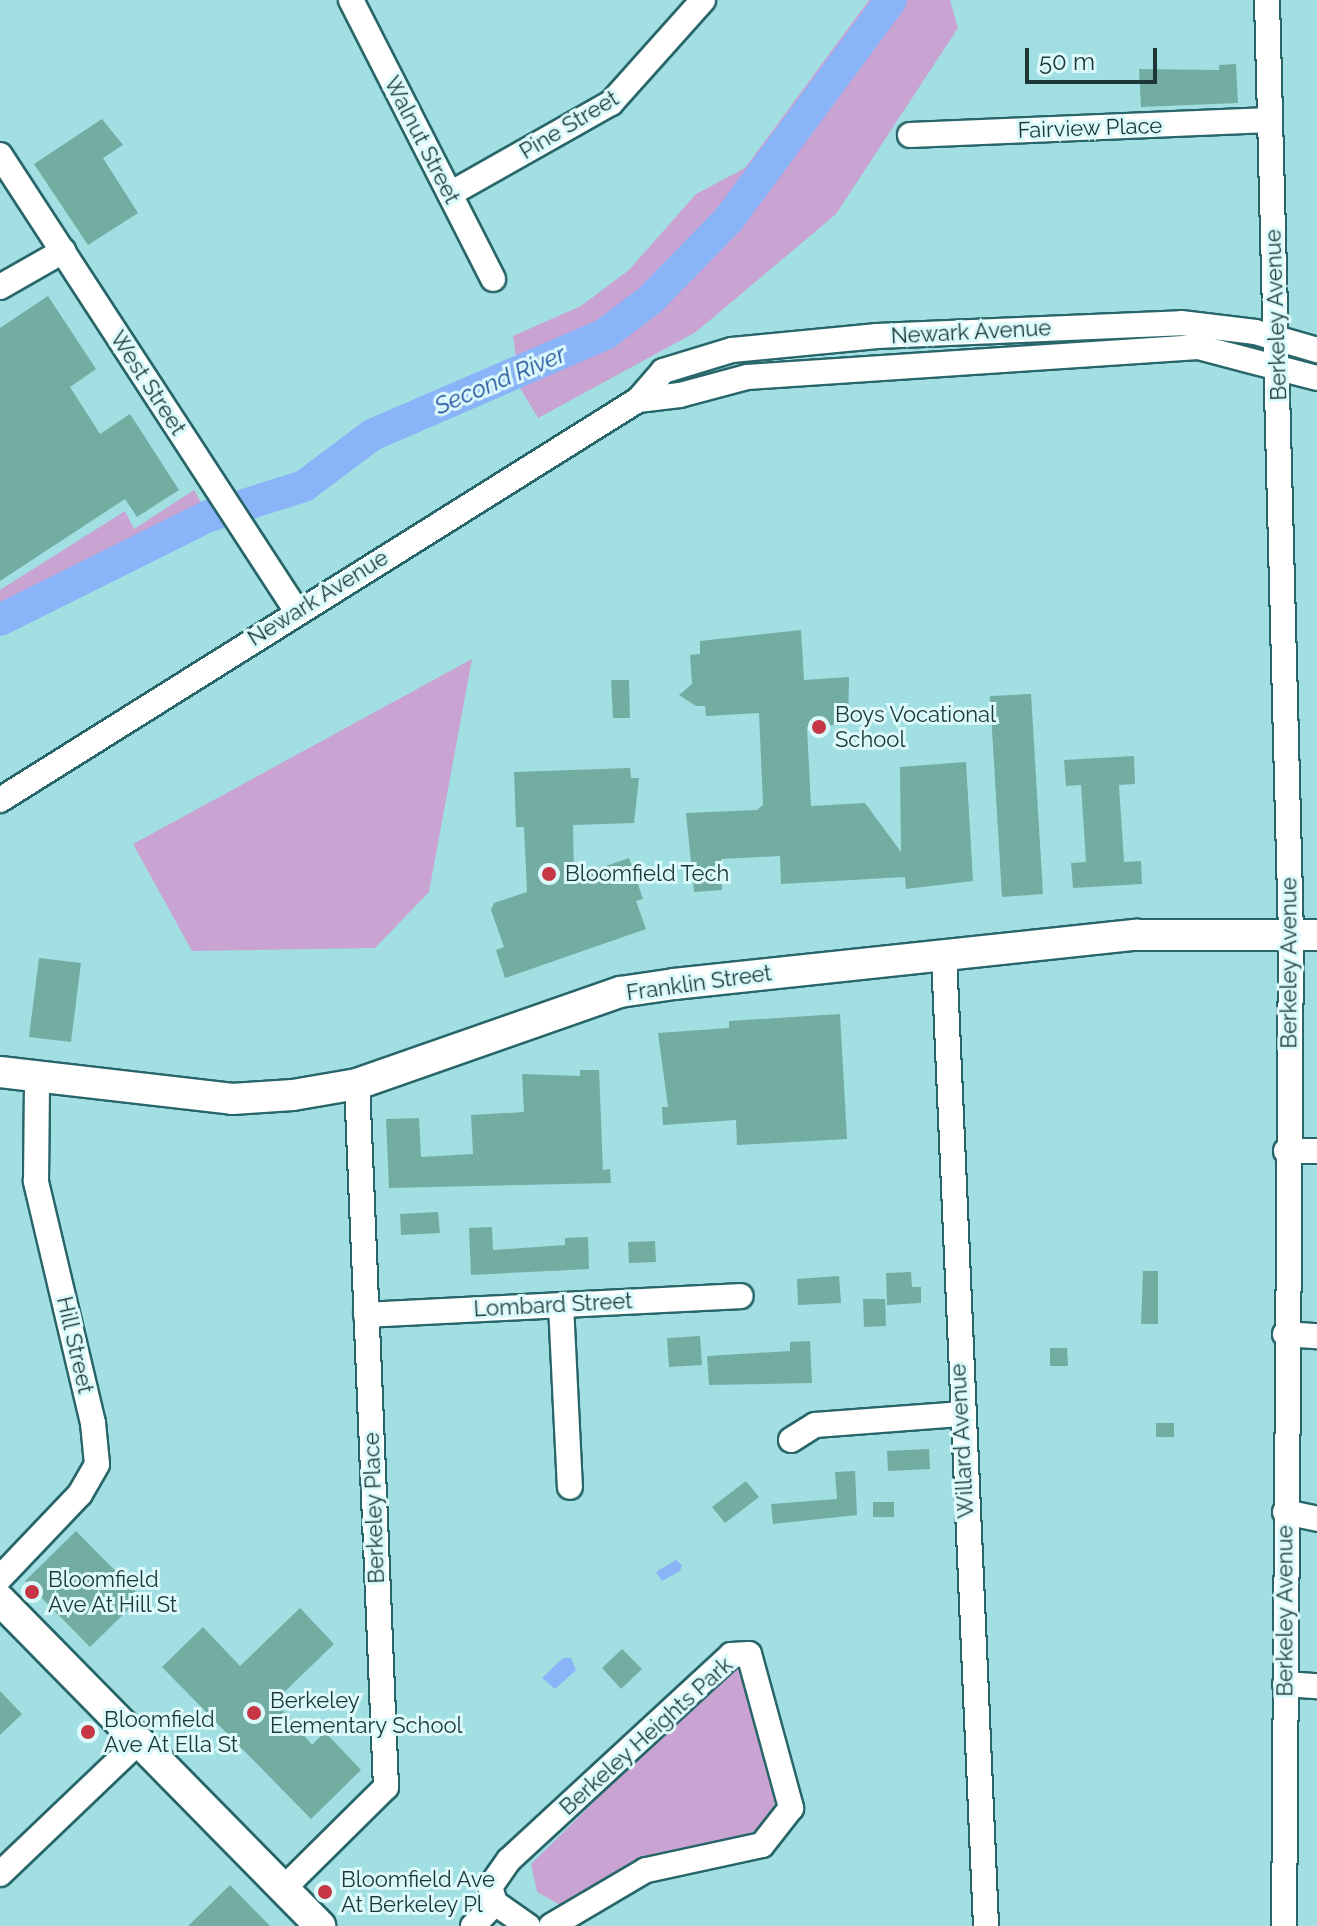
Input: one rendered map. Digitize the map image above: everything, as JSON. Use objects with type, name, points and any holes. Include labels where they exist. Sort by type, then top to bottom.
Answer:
[{"type":"main road","name":"Franklin Street","points":[[0,1072],[232,1099],[357,1084],[620,992],[1136,935],[1304,935]]},
{"type":"main road","points":[[0,1600],[320,1926]]},
{"type":"street","name":"Walnut Street","points":[[351,0],[493,279]]},
{"type":"street","name":"Pine Street","points":[[450,194],[611,103],[703,0]]},
{"type":"street","name":"Berkeley Avenue","points":[[1267,0],[1278,367],[1304,935],[1286,1151],[1284,1926]]},
{"type":"street","name":"Fairview Place","points":[[910,135],[1270,120]]},
{"type":"street","name":"West Street","points":[[0,155],[296,610]]},
{"type":"street","points":[[0,287],[63,251]]},
{"type":"street","name":"Newark Avenue","points":[[0,800],[296,610],[638,400],[663,371],[732,350],[877,336],[1181,323],[1317,350]]},
{"type":"street","name":"Newark Avenue","points":[[638,400],[680,395],[747,377],[1198,347],[1317,378]]},
{"type":"street","name":"Willard Avenue","points":[[944,956],[960,1414],[986,1926]]},
{"type":"street","name":"Hill Street","points":[[0,1578],[80,1494],[97,1464],[93,1423],[36,1181],[37,1077]]},
{"type":"street","name":"Berkeley Place","points":[[283,1889],[386,1787],[357,1084]]},
{"type":"street","points":[[1286,1151],[1317,1151]]},
{"type":"street","name":"Lombard Street","points":[[366,1315],[741,1296]]},
{"type":"street","points":[[561,1305],[570,1487]]},
{"type":"street","points":[[1285,1334],[1317,1336]]},
{"type":"street","points":[[791,1440],[815,1425],[960,1414]]},
{"type":"street","points":[[1285,1512],[1317,1519]]},
{"type":"street","name":"Berkeley Heights Park","points":[[473,1926],[510,1918],[490,1887],[509,1860],[731,1655],[749,1654],[791,1808],[762,1845],[646,1870],[551,1926]]},
{"type":"street","points":[[1285,1684],[1317,1686]]},
{"type":"street","points":[[0,1874],[139,1741]]},
{"type":"shaded area","points":[[869,0],[950,0],[958,28],[836,214],[696,332],[538,418],[520,388],[513,336],[581,306],[629,270],[696,194],[745,168]]},
{"type":"shaded area","points":[[194,490],[209,516],[66,587],[0,632],[0,590],[125,511],[134,529]]},
{"type":"shaded area","points":[[472,659],[429,892],[375,948],[192,951],[133,844]]},
{"type":"shaded area","points":[[739,1659],[778,1782],[772,1820],[738,1841],[677,1849],[612,1875],[560,1905],[537,1892],[531,1864]]},
{"type":"water","points":[[676,1560],[682,1565],[680,1571],[662,1581],[656,1572]]},
{"type":"water","points":[[563,1658],[571,1658],[576,1670],[555,1689],[542,1678]]},
{"type":"building","points":[[1236,64],[1238,103],[1141,107],[1139,69],[1219,70],[1219,65]]},
{"type":"building","points":[[102,119],[123,145],[103,158],[138,213],[88,245],[34,164]]},
{"type":"building","points":[[48,296],[96,369],[70,387],[100,434],[130,414],[179,490],[137,517],[125,499],[0,581],[0,328]]},
{"type":"building","points":[[801,630],[804,680],[849,677],[848,724],[807,727],[811,806],[865,803],[901,852],[900,767],[966,762],[973,881],[906,889],[905,877],[781,884],[780,856],[721,859],[722,890],[694,892],[686,813],[757,810],[763,805],[759,713],[706,716],[705,706],[696,706],[679,695],[692,684],[690,655],[700,654],[700,641]]},
{"type":"building","points":[[611,680],[629,680],[630,718],[613,718]]},
{"type":"building","points":[[1031,694],[1043,894],[1002,897],[990,696]]},
{"type":"building","points":[[1134,756],[1135,784],[1119,785],[1124,862],[1141,861],[1142,884],[1073,888],[1071,863],[1086,862],[1081,785],[1066,786],[1064,760]]},
{"type":"building","points":[[630,768],[631,778],[639,778],[634,823],[573,825],[574,877],[629,858],[643,899],[636,901],[646,929],[505,978],[496,950],[504,947],[491,910],[494,903],[527,892],[524,827],[516,827],[514,772]]},
{"type":"building","points":[[39,958],[81,963],[71,1042],[29,1037]]},
{"type":"building","points":[[840,1014],[847,1139],[737,1145],[736,1120],[663,1125],[662,1107],[668,1107],[658,1033],[729,1028],[729,1021]]},
{"type":"building","points":[[580,1070],[599,1070],[603,1170],[610,1169],[611,1183],[389,1188],[386,1119],[419,1118],[421,1157],[473,1154],[471,1115],[524,1112],[522,1074],[580,1076]]},
{"type":"building","points":[[438,1212],[440,1233],[401,1235],[400,1214]]},
{"type":"building","points":[[492,1227],[493,1250],[565,1245],[565,1238],[588,1237],[589,1269],[471,1275],[469,1228]]},
{"type":"building","points":[[655,1241],[656,1262],[629,1263],[628,1242]]},
{"type":"building","points":[[1143,1271],[1158,1271],[1158,1324],[1141,1324]]},
{"type":"building","points":[[911,1272],[912,1287],[921,1287],[921,1303],[887,1305],[886,1273]]},
{"type":"building","points":[[839,1276],[841,1303],[798,1305],[797,1279]]},
{"type":"building","points":[[863,1299],[885,1299],[886,1326],[864,1327]]},
{"type":"building","points":[[700,1336],[702,1365],[669,1367],[667,1338]]},
{"type":"building","points":[[810,1341],[812,1383],[709,1385],[707,1356],[790,1351],[790,1342]]},
{"type":"building","points":[[1050,1348],[1067,1348],[1068,1366],[1050,1366]]},
{"type":"building","points":[[1156,1423],[1174,1423],[1174,1437],[1156,1437]]},
{"type":"building","points":[[929,1449],[930,1469],[888,1471],[887,1451]]},
{"type":"building","points":[[855,1471],[857,1515],[773,1524],[771,1504],[837,1499],[835,1472]]},
{"type":"building","points":[[746,1481],[759,1497],[725,1523],[712,1507]]},
{"type":"building","points":[[873,1502],[894,1502],[894,1517],[873,1517]]},
{"type":"building","points":[[76,1531],[141,1597],[90,1647],[25,1581]]},
{"type":"building","name":"Berkeley Elementary School","points":[[300,1608],[334,1644],[275,1701],[312,1745],[325,1732],[361,1770],[311,1819],[162,1667],[203,1627],[240,1666]]},
{"type":"building","points":[[622,1649],[642,1669],[621,1689],[602,1668]]},
{"type":"building","points":[[0,1691],[22,1714],[0,1735]]},
{"type":"building","points":[[230,1885],[270,1926],[188,1926]]},
{"type":"waterway","name":"Second River","points":[[0,620],[209,516],[304,486],[372,435],[605,334],[650,300],[729,219],[891,0]]},
{"type":"place","name":"Boys Vocational School","points":[[819,727]]},
{"type":"place","name":"Bloomfield Tech","points":[[549,874]]},
{"type":"place","name":"Bloomfield Ave At Hill St","points":[[32,1592]]},
{"type":"place","name":"Berkeley Elementary School","points":[[254,1713]]},
{"type":"place","name":"Bloomfield Ave At Ella St","points":[[88,1732]]},
{"type":"place","name":"Bloomfield Ave At Berkeley Pl","points":[[325,1892]]}]
